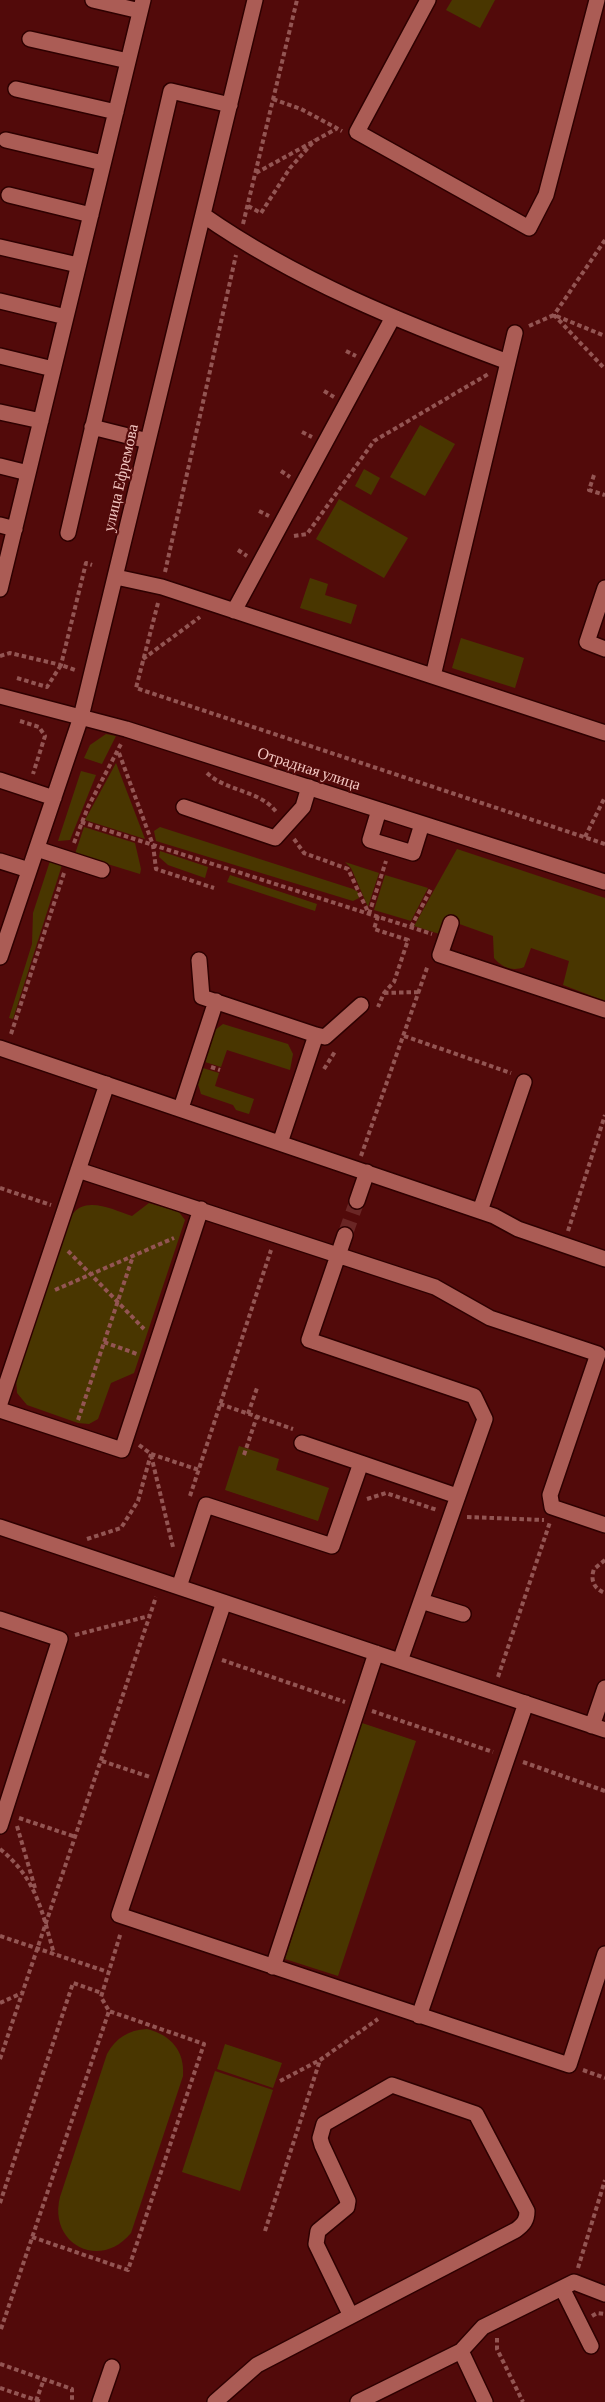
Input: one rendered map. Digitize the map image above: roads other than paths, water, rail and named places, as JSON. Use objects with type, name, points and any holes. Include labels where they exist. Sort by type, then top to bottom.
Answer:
[{"type":"street","points":[[1,584],[7,527],[28,473],[141,5],[93,0]]},
{"type":"street","name":"улица Ефремова","points":[[1,951],[81,717],[255,0]]},
{"type":"street","points":[[428,0],[357,132],[529,228],[546,195],[597,0]]},
{"type":"street","points":[[30,39],[128,61]]},
{"type":"street","points":[[16,89],[116,112]]},
{"type":"street","points":[[68,532],[171,91],[230,105]]},
{"type":"street","points":[[6,140],[103,163]]},
{"type":"street","points":[[9,195],[91,214]]},
{"type":"street","points":[[203,216],[239,241],[392,319],[508,363]]},
{"type":"street","points":[[0,247],[78,265]]},
{"type":"street","points":[[0,301],[66,317]]},
{"type":"street","points":[[234,611],[392,319]]},
{"type":"street","points":[[433,676],[515,333]]},
{"type":"street","points":[[0,356],[53,369]]},
{"type":"street","points":[[0,412],[40,422]]},
{"type":"street","points":[[92,427],[148,441]]},
{"type":"street","points":[[0,466],[28,473]]},
{"type":"street","points":[[116,578],[162,588],[605,733]]},
{"type":"street","points":[[605,588],[587,642],[605,649]]},
{"type":"street","name":"Отрадная улица","points":[[0,696],[81,717],[605,882]]},
{"type":"street","points":[[0,780],[54,798]]},
{"type":"street","points":[[184,807],[275,838],[303,807],[309,788]]},
{"type":"street","points":[[379,810],[370,840],[413,853],[422,824]]},
{"type":"street","points":[[37,849],[102,870]]},
{"type":"street","points":[[0,861],[29,870]]},
{"type":"street","points":[[448,931],[440,955],[605,1010]]},
{"type":"street","points":[[199,960],[202,997],[316,1035],[324,1037],[361,1005]]},
{"type":"street","points":[[181,1108],[216,1001]]},
{"type":"street","points":[[280,1143],[316,1035]]},
{"type":"street","points":[[3,1049],[480,1211],[518,1229],[605,1259]]},
{"type":"street","points":[[480,1211],[518,1078]]},
{"type":"street","points":[[0,1403],[107,1084]]},
{"type":"street","points":[[78,1170],[435,1287],[490,1318],[597,1354],[550,1495],[552,1514],[605,1525]]},
{"type":"street","points":[[357,1201],[362,1170]]},
{"type":"street","points":[[0,1410],[122,1450],[201,1209]]},
{"type":"street","points":[[345,1235],[309,1340],[474,1396],[485,1419],[400,1661]]},
{"type":"street","points":[[302,1443],[458,1496]]},
{"type":"street","points":[[179,1587],[206,1505],[332,1546],[361,1463]]},
{"type":"street","points":[[0,1527],[598,1728],[605,1688]]},
{"type":"street","points":[[421,1601],[463,1614]]},
{"type":"street","points":[[224,1602],[119,1915],[568,2066],[605,1954]]},
{"type":"street","points":[[0,1619],[60,1640],[0,1826]]},
{"type":"street","points":[[273,1967],[376,1653]]},
{"type":"street","points":[[419,2016],[526,1703]]},
{"type":"street","points":[[215,2402],[257,2365],[351,2316],[523,2225],[527,2211],[476,2114],[392,2085],[324,2124],[320,2138],[322,2145],[348,2201],[347,2207],[318,2231],[316,2244],[351,2316]]},
{"type":"street","points":[[358,2402],[461,2351],[483,2327],[568,2285],[605,2294]]},
{"type":"street","points":[[568,2285],[591,2346]]},
{"type":"street","points":[[461,2351],[485,2402]]},
{"type":"street","points":[[100,2402],[112,2367]]},
{"type":"tunnel","points":[[345,1235],[357,1201]]}]
